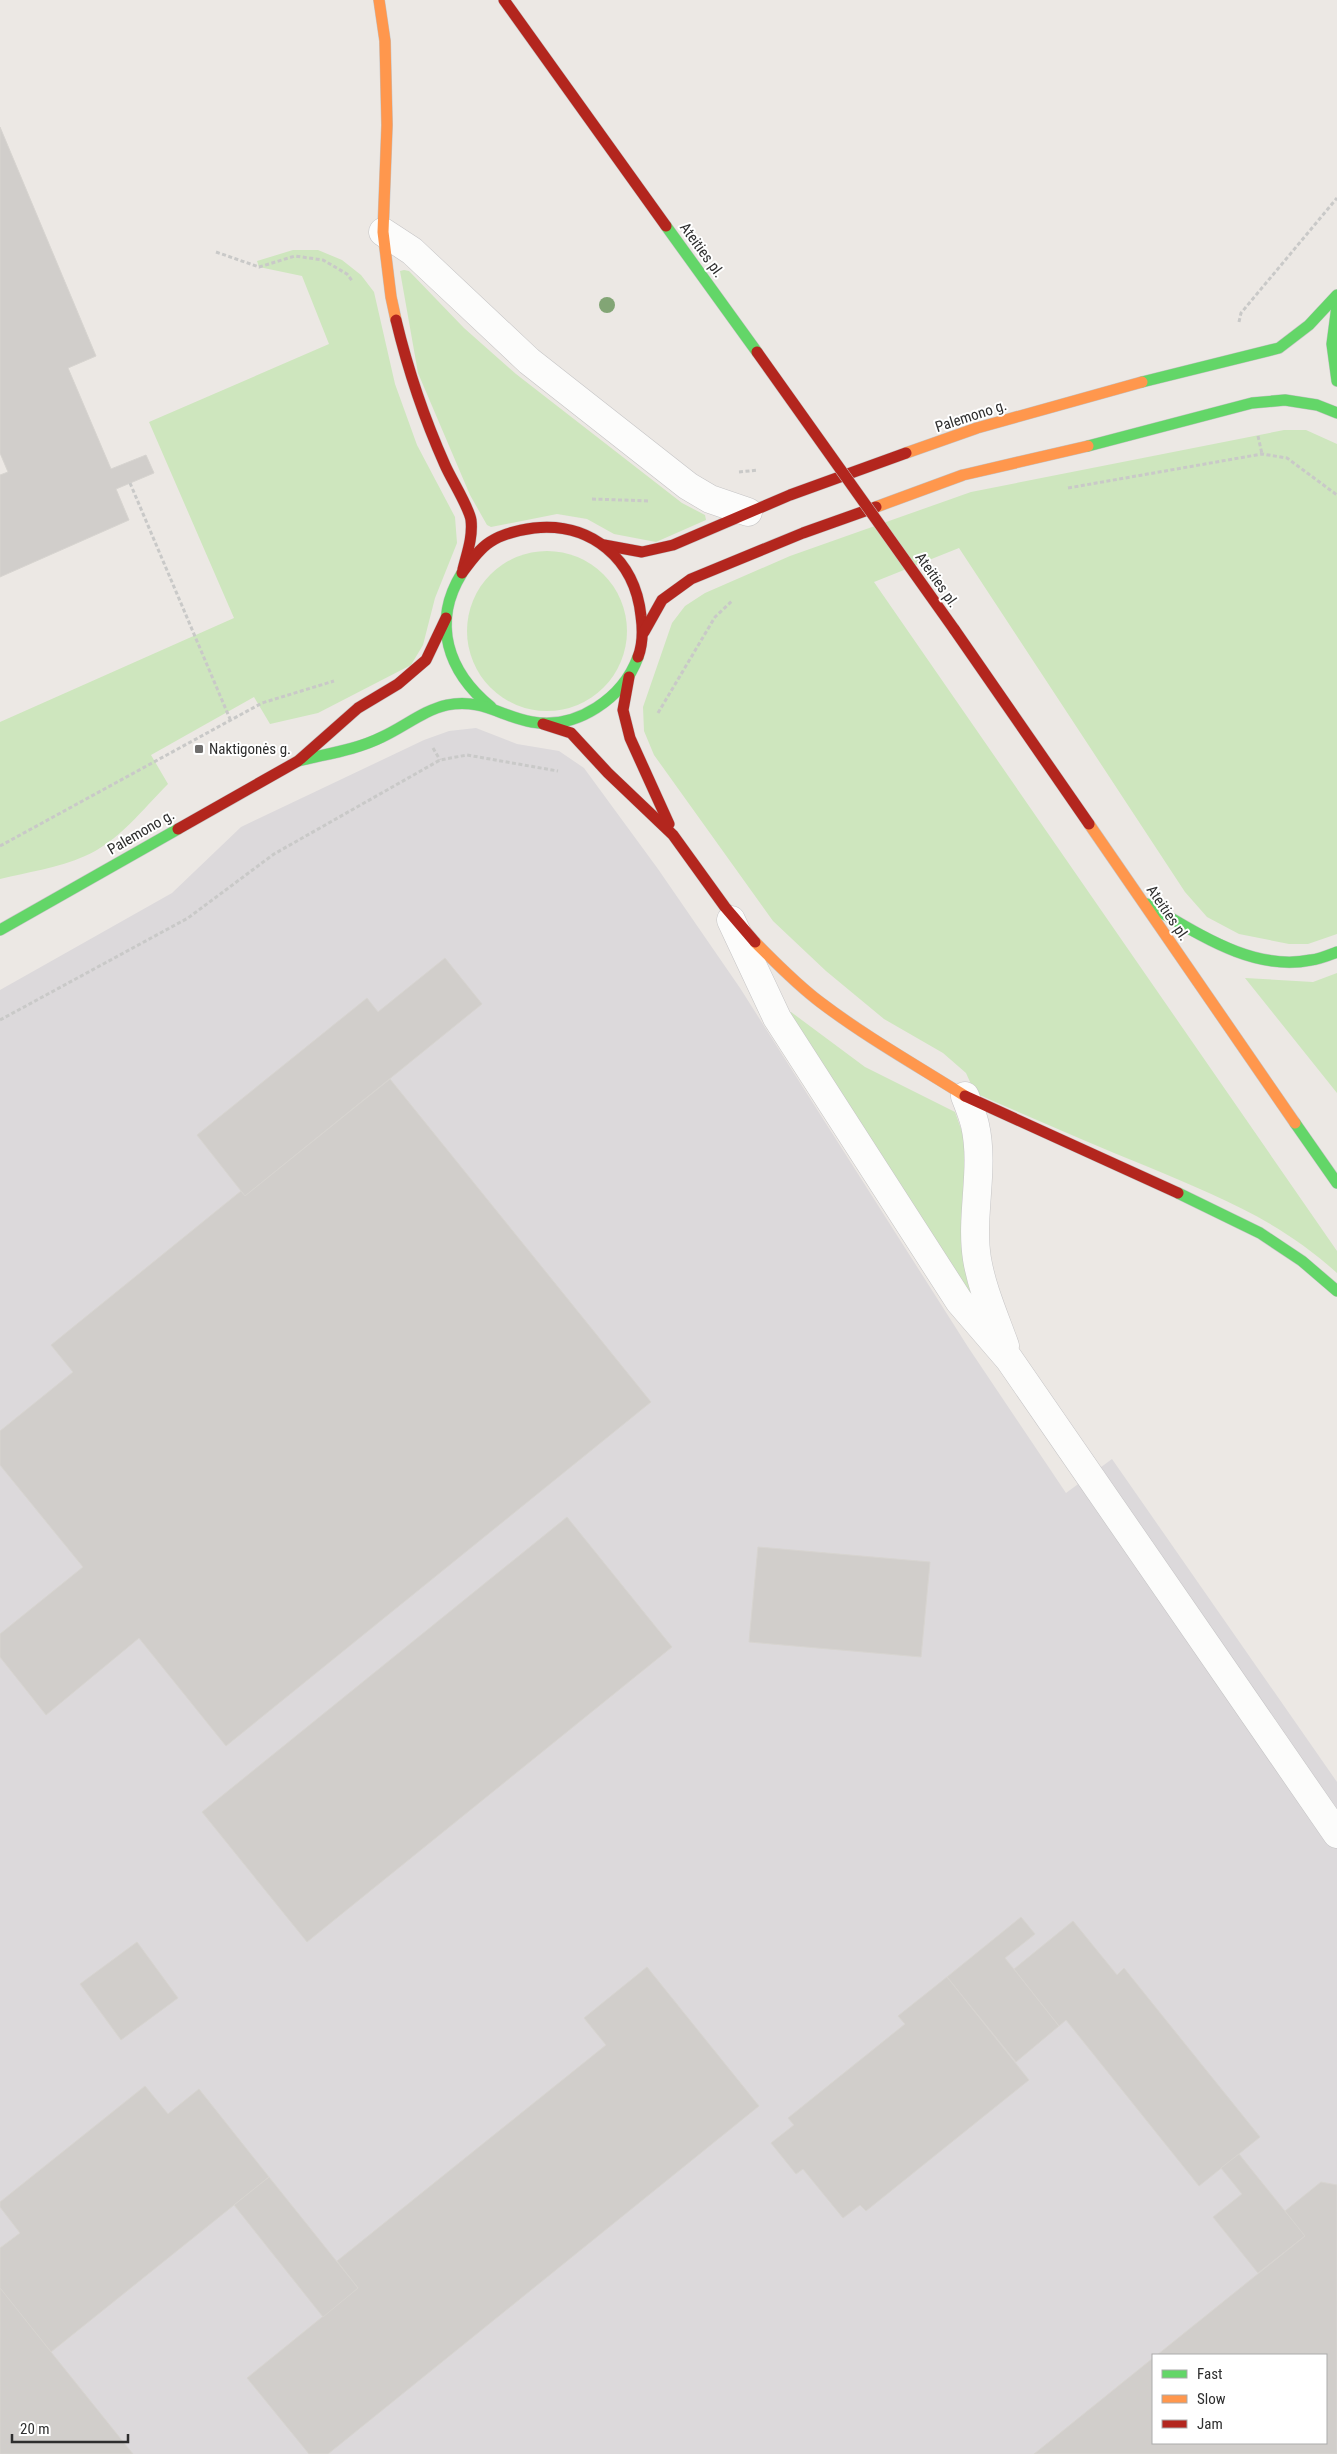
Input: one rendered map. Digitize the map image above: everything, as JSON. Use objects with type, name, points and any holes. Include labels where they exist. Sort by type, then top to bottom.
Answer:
[{"type":"main road","points":[[379,0],[385,41],[387,116],[382,232],[391,297],[404,354],[422,411],[445,466],[471,519],[470,544],[463,569],[451,592],[446,618],[448,644],[456,669],[471,690],[491,707],[515,718],[541,723],[571,733],[601,763],[608,773],[673,835],[725,908],[754,941],[818,1000],[854,1026],[965,1096],[1252,1230],[1302,1261],[1337,1290]]},
{"type":"main road","name":"Ateities pl.","points":[[504,0],[954,629],[1337,1183]]},
{"type":"main road","name":"Palemono g.","points":[[604,545],[642,552],[666,547],[748,512],[977,428],[1108,390],[1278,348],[1310,325],[1337,295]]},
{"type":"main road","points":[[1337,306],[1332,323],[1332,357],[1337,382]]},
{"type":"main road","points":[[644,632],[662,600],[691,579],[803,533],[963,475],[1131,436],[1252,403],[1285,400],[1317,405],[1337,413]]},
{"type":"main road","points":[[463,569],[491,540],[528,526],[568,527],[604,545],[622,562],[635,584],[642,607],[644,632],[639,655],[629,677],[623,710],[630,738],[638,752],[673,835]]},
{"type":"main road","name":"Palemono g.","points":[[0,930],[298,761],[358,708],[398,684],[426,660],[446,618]]},
{"type":"main road","points":[[541,723],[567,721],[591,712],[612,697],[629,677]]},
{"type":"main road","name":"Palemono g.","points":[[298,761],[374,741],[416,719],[452,704],[491,707]]},
{"type":"main road","points":[[1142,901],[1230,949],[1258,960],[1277,963],[1305,962],[1337,952]]},
{"type":"street","points":[[382,232],[412,251],[529,361],[688,486],[710,499],[748,512]]},
{"type":"street","points":[[725,908],[778,1018],[959,1302],[1010,1359],[1337,1834]]},
{"type":"street","points":[[965,1096],[975,1126],[978,1157],[975,1222],[977,1258],[986,1292],[1010,1359]]},
{"type":"path","points":[[216,252],[259,267],[295,256],[323,260],[348,274],[357,287]]},
{"type":"path","points":[[1059,490],[1262,454],[1287,458],[1337,495]]},
{"type":"path","points":[[130,483],[230,719]]},
{"type":"path","points":[[630,738],[662,710],[715,617],[738,596]]},
{"type":"path","points":[[0,846],[262,703],[341,679]]},
{"type":"path","points":[[0,1020],[188,918],[274,854],[440,760],[467,755],[574,774],[601,763]]},
{"type":"shaded area","points":[[476,728],[517,744],[559,751],[584,768],[658,869],[740,988],[968,1347],[1066,1493],[1112,1459],[1337,1782],[1337,2454],[0,2454],[0,990],[172,893],[241,827],[424,740],[449,731]]},
{"type":"green space","points":[[293,250],[318,250],[342,260],[361,275],[374,292],[395,384],[417,445],[455,517],[457,543],[435,598],[423,645],[411,665],[318,713],[270,724],[254,697],[151,755],[168,784],[130,824],[97,850],[54,867],[0,879],[0,722],[234,618],[149,422],[329,344],[302,276],[259,267],[257,261]]},
{"type":"green space","points":[[400,271],[409,271],[464,328],[516,374],[682,503],[705,515],[706,520],[656,542],[614,534],[587,519],[557,514],[491,527],[487,525],[470,495],[418,373]]},
{"type":"green space","points":[[1284,430],[1306,430],[1337,444],[1337,934],[1308,944],[1289,944],[1239,934],[1207,917],[1185,892],[959,548],[874,582],[1337,1251],[1337,1273],[1293,1238],[1222,1199],[975,1093],[966,1073],[943,1053],[884,1019],[826,971],[773,921],[654,755],[644,731],[643,707],[672,623],[685,606],[705,593],[790,556],[971,492]]},
{"type":"green space","points":[[547,551],[578,557],[598,569],[609,580],[621,600],[627,631],[621,662],[609,682],[598,693],[578,705],[547,711],[516,705],[496,693],[485,682],[473,662],[467,631],[473,600],[485,580],[496,569],[516,557]]},
{"type":"green space","points":[[1337,973],[1337,1093],[1245,978],[1313,982]]},
{"type":"green space","points":[[791,1012],[865,1067],[955,1112],[966,1143],[967,1184],[962,1230],[963,1259],[974,1299],[971,1301],[789,1014]]},
{"type":"building","points":[[0,127],[96,356],[68,368],[111,469],[146,455],[154,473],[116,489],[129,520],[0,577],[0,475],[8,472],[0,453]]},
{"type":"building","points":[[445,958],[482,1004],[245,1196],[197,1135],[367,998],[378,1012]]},
{"type":"building","points":[[390,1079],[651,1402],[226,1746],[139,1638],[46,1715],[0,1657],[0,1634],[83,1567],[0,1465],[0,1431],[73,1372],[51,1345],[241,1191],[245,1196]]},
{"type":"building","points":[[567,1517],[672,1647],[307,1942],[202,1812]]},
{"type":"building","points":[[758,1547],[930,1562],[921,1657],[749,1642]]},
{"type":"building","points":[[1021,1917],[1035,1934],[1005,1958],[1059,2026],[1016,2062],[947,1977]]},
{"type":"building","points":[[1073,1921],[1117,1975],[1124,1968],[1260,2137],[1199,2186],[1066,2020],[1059,2026],[1014,1969]]},
{"type":"building","points":[[137,1942],[178,1998],[121,2040],[80,1984]]},
{"type":"building","points":[[647,1967],[759,2106],[328,2454],[309,2454],[247,2378],[358,2288],[337,2261],[606,2045],[584,2018]]},
{"type":"building","points":[[947,1977],[1029,2080],[866,2211],[860,2205],[843,2218],[803,2169],[796,2174],[771,2143],[794,2125],[788,2118],[905,2024],[898,2016]]},
{"type":"building","points":[[145,2086],[168,2114],[199,2089],[269,2177],[51,2352],[0,2288],[0,2248],[20,2233],[0,2207],[0,2202]]},
{"type":"building","points":[[1239,2154],[1305,2236],[1258,2273],[1213,2217],[1242,2194],[1221,2168]]},
{"type":"building","points":[[269,2177],[358,2288],[323,2317],[234,2205]]},
{"type":"building","points":[[1321,2182],[1337,2185],[1337,2454],[1034,2454],[1152,2359],[1152,2444],[1327,2444],[1327,2354],[1158,2354],[1305,2236],[1285,2211]]},
{"type":"building","points":[[0,2288],[51,2352],[133,2454],[0,2454]]},
{"type":"traffic: fast","points":[[666,226],[757,352]]},
{"type":"traffic: fast","points":[[1142,382],[1279,348],[1309,325],[1337,295]]},
{"type":"traffic: fast","points":[[1337,306],[1332,344],[1337,381]]},
{"type":"traffic: fast","points":[[1088,446],[1252,403],[1285,400],[1317,405],[1337,413]]},
{"type":"traffic: fast","points":[[462,573],[447,610],[446,628],[449,646],[464,678],[491,707]]},
{"type":"traffic: fast","points":[[298,761],[372,741],[430,711],[447,705],[471,704],[532,722],[549,723],[565,721],[581,716],[610,698],[631,672],[638,657]]},
{"type":"traffic: fast","points":[[0,930],[178,829]]},
{"type":"traffic: fast","points":[[1147,904],[1205,937],[1246,955],[1267,960],[1289,962],[1324,957],[1337,952]]},
{"type":"traffic: fast","points":[[1295,1123],[1337,1183]]},
{"type":"traffic: fast","points":[[1178,1193],[1260,1233],[1302,1261],[1337,1291]]},
{"type":"traffic: slow","points":[[379,0],[385,41],[387,125],[383,232],[391,297],[396,320]]},
{"type":"traffic: slow","points":[[906,453],[977,428],[1142,382]]},
{"type":"traffic: slow","points":[[876,507],[963,475],[1088,446]]},
{"type":"traffic: slow","points":[[1089,824],[1295,1123]]},
{"type":"traffic: slow","points":[[755,942],[786,973],[837,1015],[965,1096]]},
{"type":"traffic: jam","points":[[504,0],[666,226]]},
{"type":"traffic: jam","points":[[396,320],[423,412],[445,465],[470,514],[471,533],[463,569]]},
{"type":"traffic: jam","points":[[757,352],[954,629]]},
{"type":"traffic: jam","points":[[604,545],[642,552],[673,545],[790,495],[906,453]]},
{"type":"traffic: jam","points":[[644,632],[662,600],[691,579],[803,533],[876,507]]},
{"type":"traffic: jam","points":[[462,573],[486,545],[495,539],[522,530],[555,528],[574,531],[591,538],[607,548],[630,577],[637,596],[641,616],[641,647],[638,657]]},
{"type":"traffic: jam","points":[[178,829],[298,761],[358,708],[398,684],[426,660],[446,618]]},
{"type":"traffic: jam","points":[[954,629],[1089,824]]},
{"type":"traffic: jam","points":[[629,677],[623,710],[630,738],[669,824]]},
{"type":"traffic: jam","points":[[543,724],[571,733],[608,773],[673,835],[725,907],[755,942]]},
{"type":"traffic: jam","points":[[965,1096],[1178,1193]]},
{"type":"place","name":"Naktigonės g.","points":[[199,749]]}]
